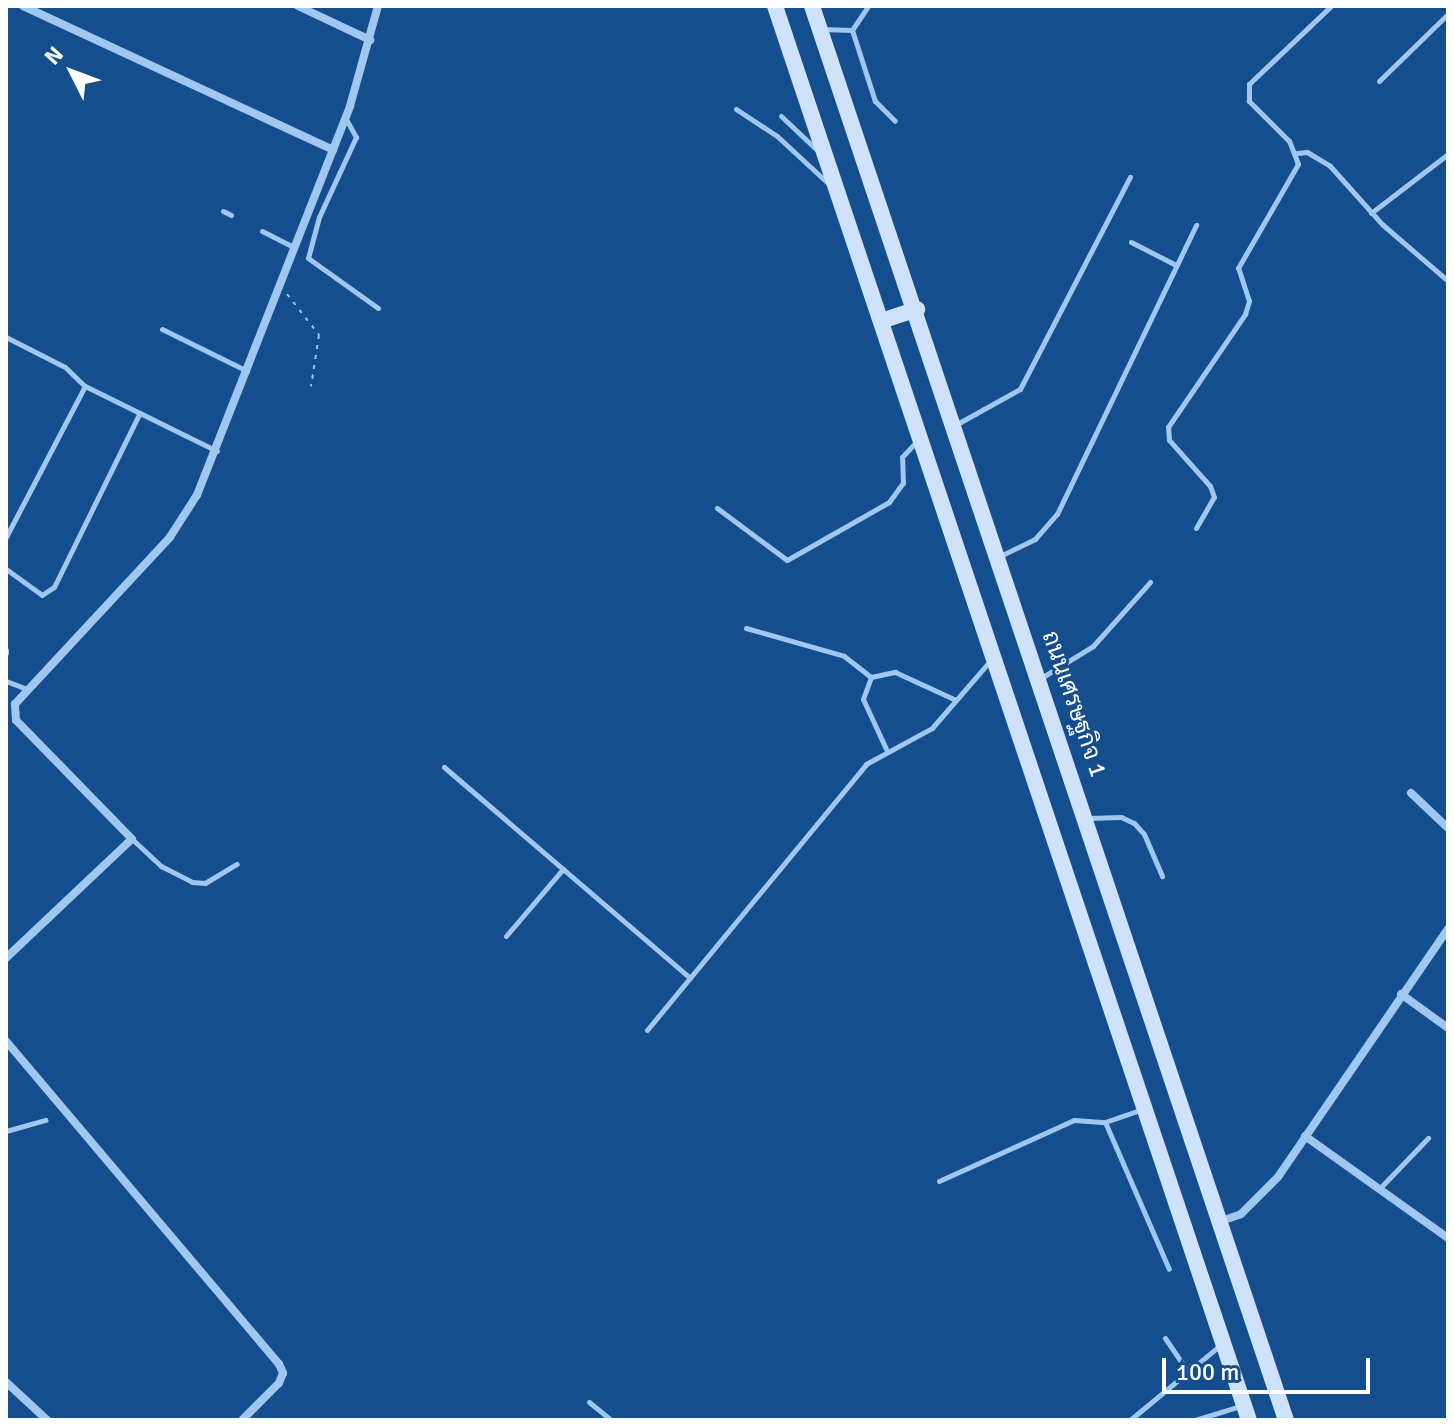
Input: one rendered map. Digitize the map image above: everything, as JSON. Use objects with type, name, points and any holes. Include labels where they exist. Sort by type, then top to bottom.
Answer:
[{"type":"main road","points":[[775,6],[996,654],[1246,1413]]},
{"type":"main road","name":"ถนนเศรษฐกิจ 1","points":[[812,6],[956,424],[1286,1420]]},
{"type":"main road","points":[[884,320],[917,309]]},
{"type":"street","points":[[23,6],[333,150]]},
{"type":"street","points":[[298,6],[370,40]]},
{"type":"street","points":[[6,958],[132,839],[16,720],[15,704],[186,516],[218,451],[333,150],[370,40],[378,6]]},
{"type":"street","points":[[1411,793],[1448,828]]},
{"type":"street","points":[[1221,1221],[1252,1206],[1305,1136],[1448,929]]},
{"type":"street","points":[[1401,994],[1448,1028]]},
{"type":"street","points":[[6,1041],[279,1364],[283,1373],[279,1383],[242,1420]]},
{"type":"street","points":[[1305,1136],[1448,1238]]},
{"type":"street","points":[[6,1382],[47,1420]]},
{"type":"lane","points":[[852,30],[868,6]]},
{"type":"lane","points":[[1297,153],[1247,93],[1256,74],[1331,6]]},
{"type":"lane","points":[[1379,81],[1448,14]]},
{"type":"lane","points":[[820,30],[852,30]]},
{"type":"lane","points":[[852,30],[875,101],[895,121]]},
{"type":"lane","points":[[736,109],[777,136],[824,183],[838,187]]},
{"type":"lane","points":[[781,116],[813,148],[825,152]]},
{"type":"lane","points":[[345,118],[354,125],[356,137],[319,217],[308,258],[378,308]]},
{"type":"lane","points":[[1297,153],[1307,152],[1330,166],[1371,213],[1448,281]]},
{"type":"lane","points":[[1196,528],[1214,497],[1210,486],[1169,440],[1168,427],[1245,314],[1249,301],[1238,268],[1255,230],[1292,179],[1297,153]]},
{"type":"lane","points":[[1371,213],[1448,154]]},
{"type":"lane","points":[[956,424],[1020,389],[1130,177]]},
{"type":"lane","points":[[223,211],[231,215]]},
{"type":"lane","points":[[999,556],[1035,539],[1057,514],[1196,225]]},
{"type":"lane","points":[[262,231],[296,248]]},
{"type":"lane","points":[[1131,242],[1177,265]]},
{"type":"lane","points":[[162,329],[248,372]]},
{"type":"lane","points":[[6,337],[65,367],[85,386],[218,451]]},
{"type":"lane","points":[[6,537],[85,386]]},
{"type":"lane","points":[[6,569],[42,595],[54,587],[139,414]]},
{"type":"lane","points":[[717,508],[787,560],[889,502],[903,483],[902,457],[923,437]]},
{"type":"lane","points":[[1040,678],[1093,646],[1150,582]]},
{"type":"lane","points":[[746,628],[844,656],[871,677],[895,672],[956,700]]},
{"type":"lane","points":[[647,1030],[866,764],[887,751],[919,738],[996,654]]},
{"type":"lane","points":[[871,677],[863,699],[887,751]]},
{"type":"lane","points":[[6,681],[27,689]]},
{"type":"lane","points":[[444,767],[690,978]]},
{"type":"lane","points":[[1087,818],[1121,817],[1134,823],[1144,834],[1162,876]]},
{"type":"lane","points":[[132,839],[161,866],[192,882],[205,883],[237,864]]},
{"type":"lane","points":[[506,936],[563,869]]},
{"type":"lane","points":[[939,1181],[1074,1120],[1105,1122],[1147,1107]]},
{"type":"lane","points":[[6,1131],[45,1120]]},
{"type":"lane","points":[[1105,1122],[1169,1269]]},
{"type":"lane","points":[[1379,1189],[1428,1138]]},
{"type":"lane","points":[[1165,1338],[1188,1372]]},
{"type":"lane","points":[[1130,1420],[1223,1342]]},
{"type":"lane","points":[[589,1402],[611,1420]]},
{"type":"lane","points":[[1195,1420],[1246,1413]]},
{"type":"path","points":[[280,288],[319,335],[311,386]]}]
